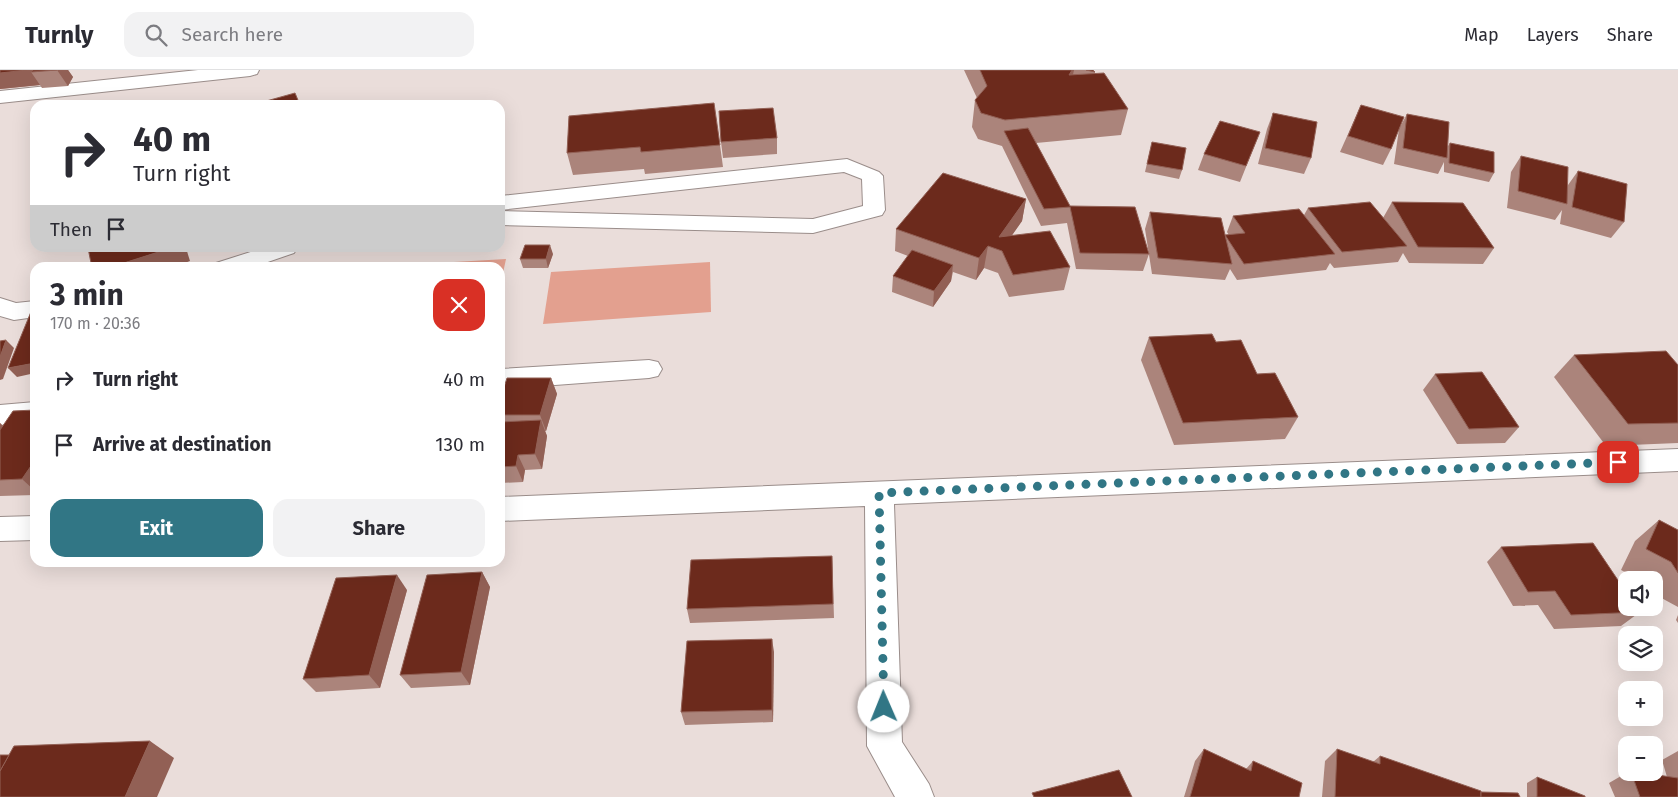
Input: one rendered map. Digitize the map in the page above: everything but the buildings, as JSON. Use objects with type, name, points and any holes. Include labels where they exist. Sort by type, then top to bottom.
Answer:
[{"type":"street","points":[[0,97],[250,70]]},
{"type":"street","points":[[505,202],[847,165],[872,176],[874,210],[813,226],[505,218]]},
{"type":"street","points":[[243,262],[274,252]]},
{"type":"street","points":[[0,306],[14,312],[30,310]]},
{"type":"street","points":[[505,379],[649,369]]},
{"type":"street","points":[[0,415],[30,412]]},
{"type":"street","points":[[505,509],[1678,460]]},
{"type":"street","points":[[879,493],[885,746],[916,797]]},
{"type":"street","points":[[0,529],[30,528]]},
{"type":"shaded area","points":[[506,259],[505,264],[505,262],[454,262]]},
{"type":"shaded area","points":[[710,262],[711,312],[543,324],[551,272]]},
{"type":"route","points":[[884,707],[879,493],[1618,462]]}]
